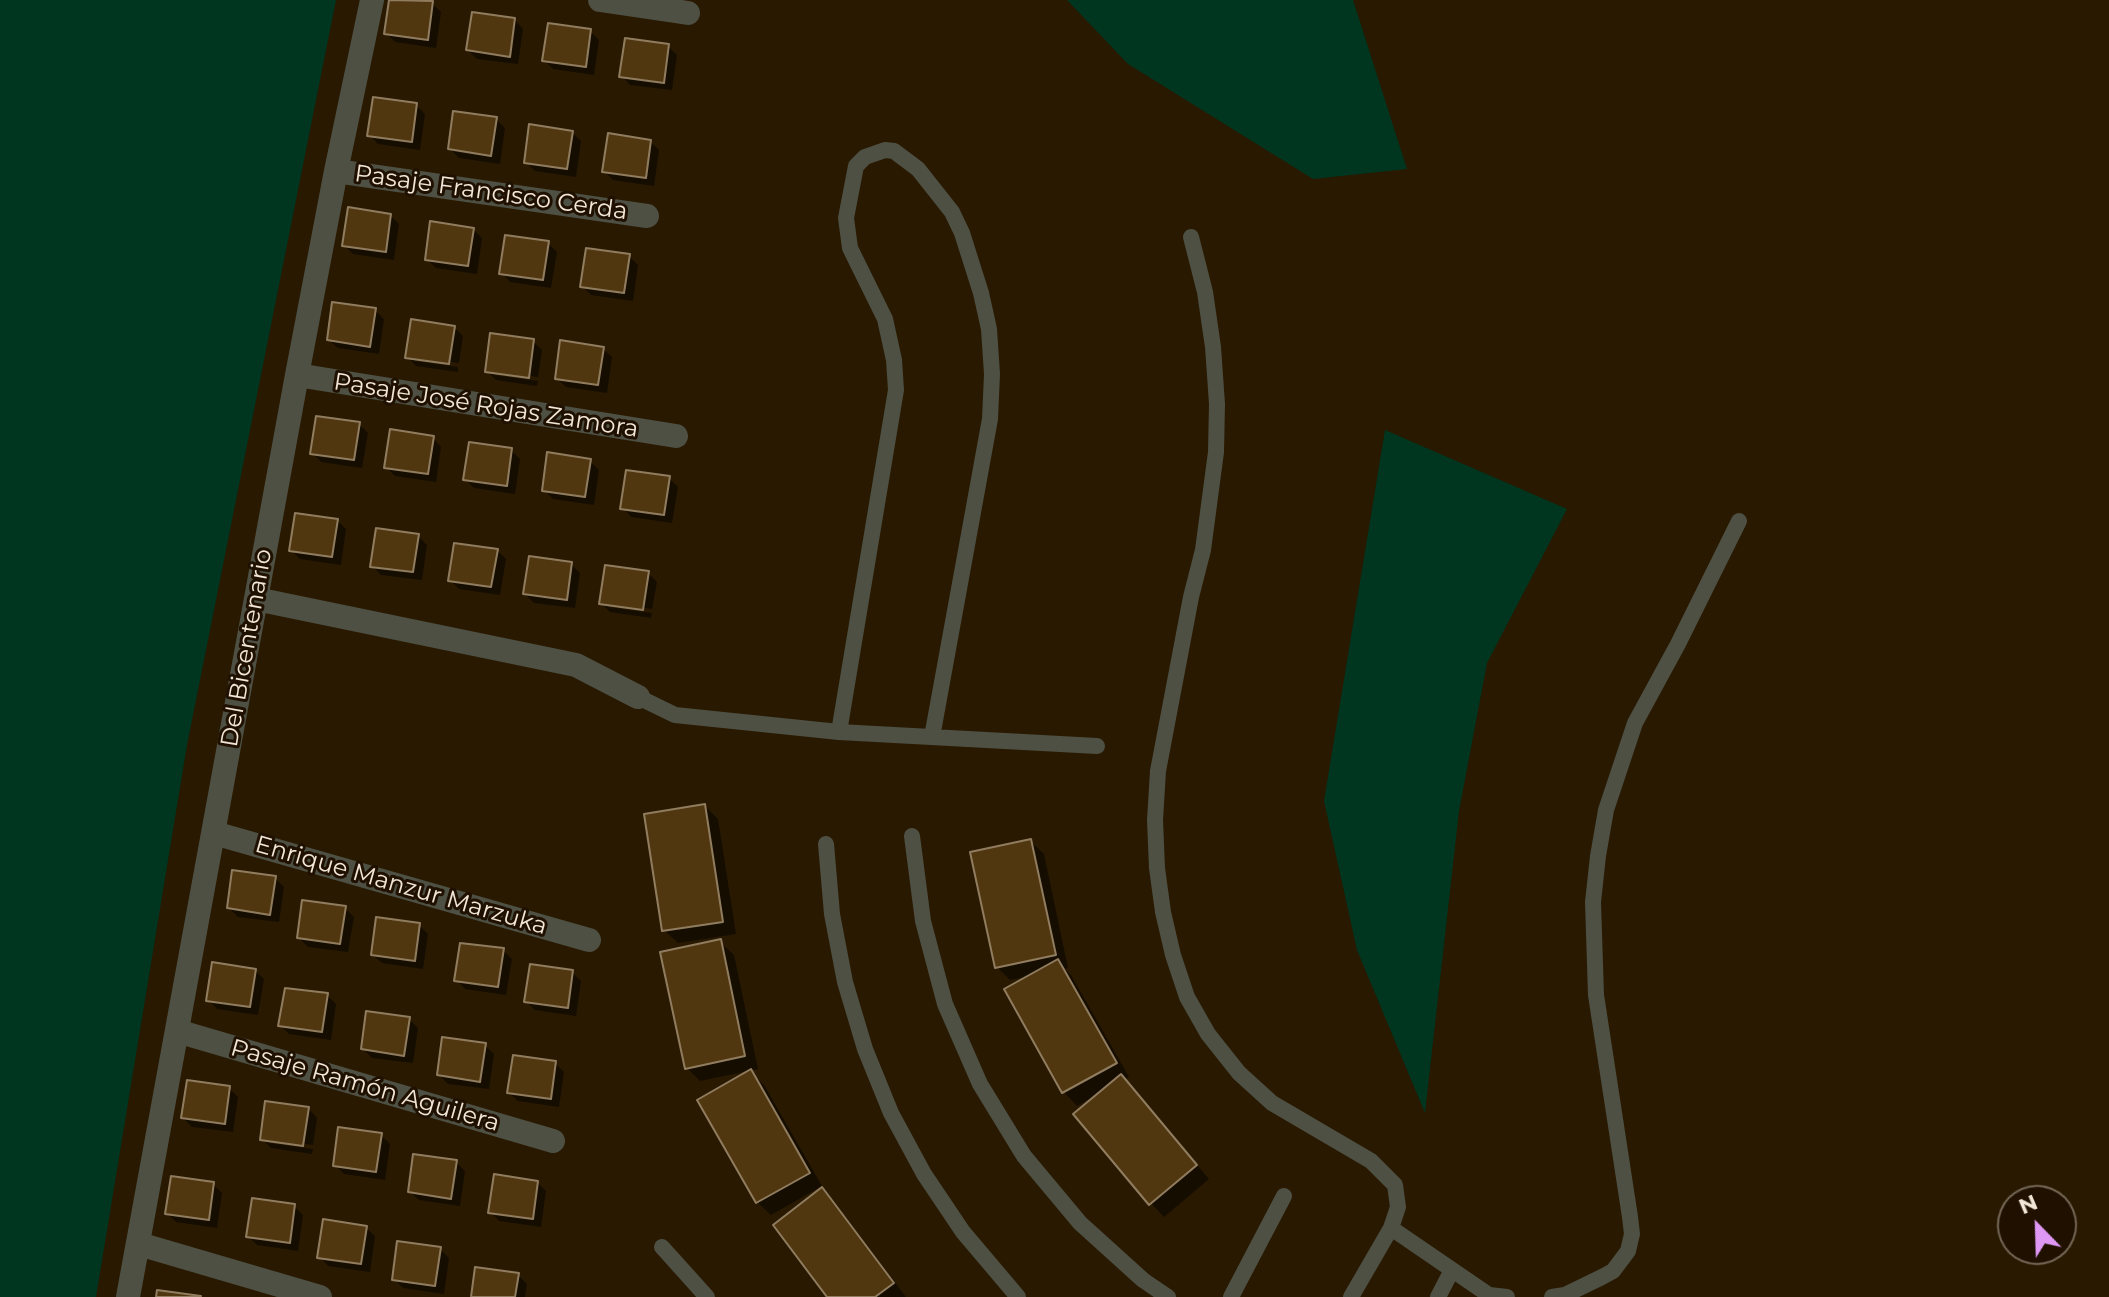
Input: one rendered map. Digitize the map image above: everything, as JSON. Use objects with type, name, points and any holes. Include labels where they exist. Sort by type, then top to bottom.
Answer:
[{"type":"street","name":"Del Bicentenario","points":[[128,1297],[297,375],[372,0]]},
{"type":"street","points":[[600,0],[688,13]]},
{"type":"street","name":"Pasaje Francisco Cerda","points":[[336,171],[647,216]]},
{"type":"street","name":"Pasaje José Rojas Zamora","points":[[297,375],[676,436]]},
{"type":"street","points":[[256,599],[576,665],[638,697]]},
{"type":"street","name":"Enrique Manzur Marzuka","points":[[214,833],[589,940]]},
{"type":"street","name":"Pasaje Ramón Aguilera","points":[[177,1031],[553,1141]]},
{"type":"street","points":[[139,1244],[320,1297]]},
{"type":"lane","points":[[839,732],[896,390],[894,360],[885,319],[850,248],[846,218],[856,166],[865,157],[885,150],[894,151],[918,169],[952,212],[977,280],[989,329],[992,374],[990,419],[932,737]]},
{"type":"lane","points":[[1191,237],[1205,292],[1213,347],[1216,452],[1203,550],[1158,771],[1155,832],[1163,912],[1187,997],[1208,1034],[1239,1073],[1272,1103],[1371,1161],[1388,1177],[1398,1194],[1398,1207],[1391,1228],[1351,1297]]},
{"type":"lane","points":[[1552,1297],[1565,1295],[1613,1271],[1628,1251],[1632,1234],[1630,1217],[1595,980],[1593,902],[1598,856],[1606,810],[1635,723],[1739,521]]},
{"type":"lane","points":[[638,697],[675,715],[839,732],[1097,746]]},
{"type":"lane","points":[[912,836],[923,921],[945,1004],[980,1084],[1024,1156],[1080,1223],[1143,1280],[1168,1297]]},
{"type":"lane","points":[[826,844],[832,914],[845,982],[865,1049],[891,1113],[924,1174],[963,1232],[1018,1297]]},
{"type":"lane","points":[[1231,1297],[1284,1196]]},
{"type":"lane","points":[[1391,1228],[1489,1295],[1507,1297]]},
{"type":"lane","points":[[662,1247],[707,1297]]},
{"type":"lane","points":[[1438,1297],[1452,1270]]},
{"type":"green space","points":[[0,0],[336,0],[187,745],[96,1297],[0,1297]]},
{"type":"green space","points":[[1067,0],[1353,0],[1407,169],[1313,179],[1128,64]]},
{"type":"green space","points":[[1385,430],[1567,509],[1487,663],[1459,811],[1425,1113],[1357,950],[1324,801]]},
{"type":"building","points":[[389,0],[433,1],[428,40],[384,34]]},
{"type":"building","points":[[472,12],[515,18],[510,57],[466,50]]},
{"type":"building","points":[[548,23],[591,29],[586,67],[542,61]]},
{"type":"building","points":[[625,38],[669,44],[664,83],[619,77]]},
{"type":"building","points":[[373,97],[417,103],[412,142],[367,136]]},
{"type":"building","points":[[453,111],[497,117],[491,156],[448,149]]},
{"type":"building","points":[[529,124],[573,131],[567,169],[524,163]]},
{"type":"building","points":[[608,133],[651,140],[646,178],[602,172]]},
{"type":"building","points":[[348,207],[391,214],[386,252],[342,246]]},
{"type":"building","points":[[430,221],[474,228],[468,266],[425,260]]},
{"type":"building","points":[[505,235],[549,241],[543,280],[499,274]]},
{"type":"building","points":[[586,248],[630,254],[624,293],[580,287]]},
{"type":"building","points":[[332,302],[376,308],[370,347],[327,340]]},
{"type":"building","points":[[411,319],[455,326],[449,364],[405,358]]},
{"type":"building","points":[[490,333],[534,339],[529,378],[485,372]]},
{"type":"building","points":[[560,340],[604,347],[598,385],[555,379]]},
{"type":"building","points":[[316,416],[360,422],[354,460],[310,454]]},
{"type":"building","points":[[390,429],[434,436],[428,474],[384,468]]},
{"type":"building","points":[[469,442],[512,448],[507,486],[463,480]]},
{"type":"building","points":[[547,452],[591,459],[585,497],[542,491]]},
{"type":"building","points":[[626,470],[670,476],[664,515],[620,509]]},
{"type":"building","points":[[295,513],[338,519],[332,557],[289,551]]},
{"type":"building","points":[[376,528],[419,534],[413,572],[370,567]]},
{"type":"building","points":[[454,543],[498,549],[491,587],[448,581]]},
{"type":"building","points":[[529,556],[572,562],[567,600],[523,594]]},
{"type":"building","points":[[605,565],[649,571],[643,610],[599,604]]},
{"type":"building","points":[[705,804],[723,922],[662,931],[644,814]]},
{"type":"building","points":[[1031,839],[1056,955],[995,968],[970,852]]},
{"type":"building","points":[[232,870],[276,876],[270,915],[227,908]]},
{"type":"building","points":[[302,900],[346,906],[340,944],[297,938]]},
{"type":"building","points":[[376,917],[420,923],[415,961],[371,955]]},
{"type":"building","points":[[721,939],[745,1056],[685,1069],[660,952]]},
{"type":"building","points":[[460,943],[504,948],[498,987],[454,981]]},
{"type":"building","points":[[1058,959],[1117,1063],[1062,1093],[1004,989]]},
{"type":"building","points":[[212,962],[256,969],[250,1007],[206,1001]]},
{"type":"building","points":[[530,964],[573,970],[568,1008],[524,1002]]},
{"type":"building","points":[[285,988],[328,993],[322,1032],[278,1026]]},
{"type":"building","points":[[366,1011],[410,1017],[404,1056],[361,1049]]},
{"type":"building","points":[[442,1037],[486,1043],[480,1082],[437,1075]]},
{"type":"building","points":[[513,1055],[556,1061],[551,1099],[507,1093]]},
{"type":"building","points":[[751,1069],[810,1173],[756,1203],[697,1100]]},
{"type":"building","points":[[1121,1074],[1197,1165],[1149,1205],[1073,1114]]},
{"type":"building","points":[[187,1080],[230,1086],[225,1124],[181,1118]]},
{"type":"building","points":[[265,1101],[309,1107],[303,1146],[260,1140]]},
{"type":"building","points":[[338,1127],[382,1133],[376,1172],[333,1166]]},
{"type":"building","points":[[413,1154],[457,1160],[451,1199],[408,1192]]},
{"type":"building","points":[[494,1174],[538,1181],[533,1219],[488,1213]]},
{"type":"building","points":[[171,1176],[214,1182],[209,1220],[165,1214]]},
{"type":"building","points":[[822,1187],[894,1283],[875,1297],[827,1297],[773,1225]]},
{"type":"building","points":[[252,1198],[295,1204],[290,1243],[246,1237]]},
{"type":"building","points":[[323,1219],[367,1226],[361,1264],[317,1258]]},
{"type":"building","points":[[397,1241],[441,1247],[435,1286],[392,1280]]},
{"type":"building","points":[[475,1267],[519,1273],[515,1297],[471,1297]]},
{"type":"building","points":[[157,1290],[201,1296],[156,1297]]}]
